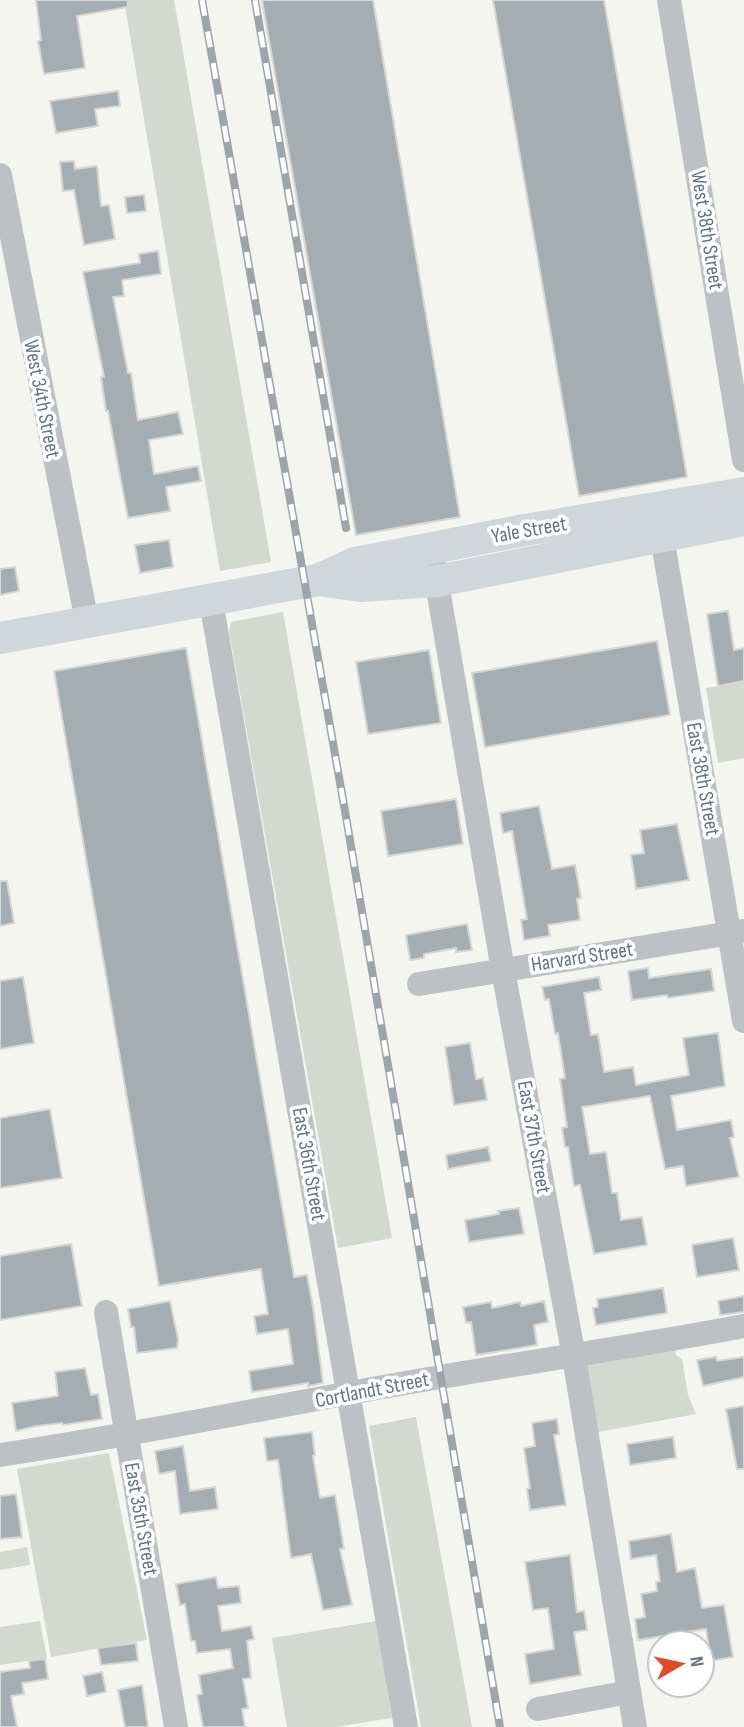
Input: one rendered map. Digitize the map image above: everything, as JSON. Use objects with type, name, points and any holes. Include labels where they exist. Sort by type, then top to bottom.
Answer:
[{"type":"main road","name":"Yale Street","points":[[0,638],[317,580],[355,563],[431,548],[744,493]]},
{"type":"main road","name":"Yale Street","points":[[317,580],[360,586],[437,581],[744,520]]},
{"type":"main road","points":[[524,530],[529,563]]},
{"type":"street","name":"West 38th Street","points":[[669,0],[744,460]]},
{"type":"street","name":"West 34th Street","points":[[0,175],[87,622]]},
{"type":"street","name":"East 38th Street","points":[[662,537],[737,932],[744,1021]]},
{"type":"street","name":"East 37th Street","points":[[431,548],[503,970],[574,1357],[635,1727]]},
{"type":"street","name":"East 36th Street","points":[[211,601],[406,1727]]},
{"type":"street","name":"Harvard Street","points":[[419,984],[737,932]]},
{"type":"street","name":"East 35th Street","points":[[106,1312],[176,1727]]},
{"type":"street","name":"Cortlandt Street","points":[[0,1455],[127,1436],[440,1377],[574,1357],[744,1326]]},
{"type":"street","points":[[538,1709],[629,1692]]},
{"type":"shaded area","points":[[124,0],[174,0],[271,562],[220,571]]},
{"type":"shaded area","points":[[283,612],[392,1238],[338,1248],[229,631],[231,622]]},
{"type":"shaded area","points":[[744,682],[744,758],[718,763],[706,688]]},
{"type":"shaded area","points":[[675,1347],[676,1355],[682,1359],[688,1395],[696,1414],[593,1433],[587,1363]]},
{"type":"shaded area","points":[[416,1417],[472,1727],[421,1727],[369,1426]]},
{"type":"shaded area","points":[[109,1453],[147,1640],[51,1657],[17,1469]]},
{"type":"shaded area","points":[[27,1547],[30,1565],[0,1570],[0,1552]]},
{"type":"shaded area","points":[[40,1621],[47,1658],[0,1665],[0,1627]]},
{"type":"shaded area","points":[[376,1621],[392,1718],[336,1727],[287,1727],[272,1638]]},
{"type":"building","points":[[36,0],[128,0],[128,7],[77,16],[85,68],[44,74],[38,41],[41,40]]},
{"type":"building","points":[[262,0],[373,0],[460,517],[356,535]]},
{"type":"building","points":[[493,0],[604,0],[687,477],[579,496]]},
{"type":"building","points":[[118,91],[120,106],[95,109],[98,126],[56,133],[50,101]]},
{"type":"building","points":[[74,161],[75,169],[97,166],[101,206],[109,205],[115,239],[84,245],[74,190],[63,191],[60,162]]},
{"type":"building","points":[[144,195],[146,211],[127,213],[125,197]]},
{"type":"building","points":[[158,251],[161,274],[122,280],[124,296],[113,297],[128,373],[131,373],[138,420],[178,412],[183,434],[149,440],[154,474],[198,466],[201,481],[166,487],[170,511],[128,518],[106,411],[101,377],[104,377],[83,272],[140,263],[139,254]]},
{"type":"building","points":[[169,540],[173,567],[140,573],[135,545]]},
{"type":"building","points":[[15,567],[19,591],[0,595],[0,569]]},
{"type":"building","points":[[728,611],[734,650],[744,648],[744,681],[718,686],[707,614]]},
{"type":"building","points":[[657,641],[670,715],[485,747],[472,673]]},
{"type":"building","points":[[186,648],[294,1277],[307,1275],[313,1307],[323,1383],[308,1386],[308,1383],[252,1392],[249,1371],[293,1364],[288,1329],[257,1334],[254,1316],[268,1314],[261,1269],[159,1286],[54,671]]},
{"type":"building","points":[[429,650],[441,723],[368,734],[356,662]]},
{"type":"building","points":[[456,799],[463,844],[388,856],[381,811]]},
{"type":"building","points":[[539,806],[552,869],[575,865],[581,898],[577,899],[580,920],[548,925],[550,936],[524,940],[521,920],[527,919],[512,831],[503,833],[500,813]]},
{"type":"building","points":[[677,824],[689,880],[636,889],[631,855],[644,853],[640,830]]},
{"type":"building","points":[[0,881],[7,881],[14,923],[0,926]]},
{"type":"building","points":[[467,924],[472,950],[456,952],[456,948],[424,954],[424,958],[410,960],[406,935]]},
{"type":"building","points":[[648,968],[649,978],[711,969],[714,991],[632,1000],[628,971]]},
{"type":"building","points":[[23,977],[34,1043],[0,1049],[0,981]]},
{"type":"building","points":[[599,977],[601,990],[584,993],[591,1035],[598,1034],[604,1072],[633,1067],[636,1085],[689,1075],[683,1038],[718,1033],[725,1086],[671,1096],[677,1130],[731,1120],[734,1137],[730,1138],[739,1177],[686,1186],[683,1166],[665,1169],[650,1096],[582,1107],[590,1154],[606,1152],[612,1193],[617,1193],[621,1220],[642,1217],[647,1245],[594,1254],[580,1185],[574,1186],[568,1147],[565,1147],[562,1128],[567,1127],[560,1079],[565,1078],[558,1033],[555,1034],[549,999],[545,1000],[542,987]]},
{"type":"building","points":[[470,1043],[476,1079],[483,1078],[487,1100],[454,1105],[445,1047]]},
{"type":"building","points":[[50,1109],[62,1178],[0,1188],[0,1118]]},
{"type":"building","points":[[488,1147],[491,1161],[448,1169],[446,1155]]},
{"type":"building","points":[[519,1208],[524,1234],[469,1242],[465,1220]]},
{"type":"building","points":[[733,1238],[739,1270],[697,1277],[692,1245]]},
{"type":"building","points":[[71,1244],[82,1306],[0,1320],[0,1256]]},
{"type":"building","points":[[663,1288],[667,1313],[596,1325],[593,1308],[598,1307],[597,1299]]},
{"type":"building","points":[[744,1296],[744,1312],[720,1315],[718,1301]]},
{"type":"building","points":[[170,1301],[178,1339],[177,1348],[137,1353],[134,1327],[131,1327],[128,1309]]},
{"type":"building","points":[[544,1301],[548,1322],[534,1325],[537,1345],[476,1355],[471,1322],[466,1323],[463,1307],[491,1302],[492,1308],[520,1302],[521,1306]]},
{"type":"building","points":[[716,1357],[717,1361],[744,1357],[744,1377],[703,1386],[697,1360]]},
{"type":"building","points":[[85,1368],[91,1395],[98,1394],[102,1419],[36,1426],[16,1431],[12,1403],[58,1396],[55,1372]]},
{"type":"building","points":[[744,1406],[744,1469],[737,1469],[726,1409]]},
{"type":"building","points":[[557,1419],[559,1434],[554,1435],[566,1505],[530,1510],[527,1489],[530,1488],[524,1448],[535,1446],[532,1423]]},
{"type":"building","points":[[312,1432],[320,1498],[335,1495],[344,1549],[340,1549],[352,1605],[323,1610],[311,1554],[291,1558],[278,1460],[267,1461],[264,1438]]},
{"type":"building","points":[[673,1437],[676,1458],[630,1465],[627,1444]]},
{"type":"building","points":[[183,1446],[190,1491],[215,1487],[218,1509],[180,1514],[175,1471],[159,1474],[155,1451]]},
{"type":"building","points":[[16,1494],[22,1537],[0,1539],[0,1496]]},
{"type":"building","points":[[671,1534],[677,1572],[695,1568],[702,1608],[724,1605],[733,1657],[716,1660],[716,1629],[646,1629],[646,1639],[638,1640],[635,1619],[645,1617],[641,1594],[657,1591],[656,1582],[660,1581],[656,1555],[631,1559],[629,1541]]},
{"type":"building","points":[[570,1555],[577,1612],[584,1611],[587,1630],[574,1632],[581,1675],[530,1684],[525,1654],[554,1649],[548,1608],[533,1610],[525,1562]]},
{"type":"building","points":[[216,1577],[218,1588],[239,1586],[241,1603],[218,1606],[222,1631],[251,1626],[254,1639],[247,1641],[251,1678],[243,1679],[248,1708],[242,1709],[245,1727],[203,1727],[197,1695],[202,1694],[199,1675],[233,1668],[230,1649],[197,1653],[195,1641],[191,1641],[185,1604],[180,1605],[176,1584]]},
{"type":"building","points":[[136,1643],[138,1661],[101,1665],[98,1648]]},
{"type":"building","points":[[45,1659],[48,1679],[22,1683],[24,1694],[11,1696],[17,1727],[0,1727],[0,1672],[30,1668],[29,1661]]},
{"type":"building","points":[[102,1672],[106,1692],[87,1696],[83,1676]]},
{"type":"building","points":[[142,1685],[148,1727],[125,1727],[118,1690]]},
{"type":"railway","points":[[202,0],[345,811],[500,1727]]},
{"type":"railway","points":[[255,0],[346,528]]}]
